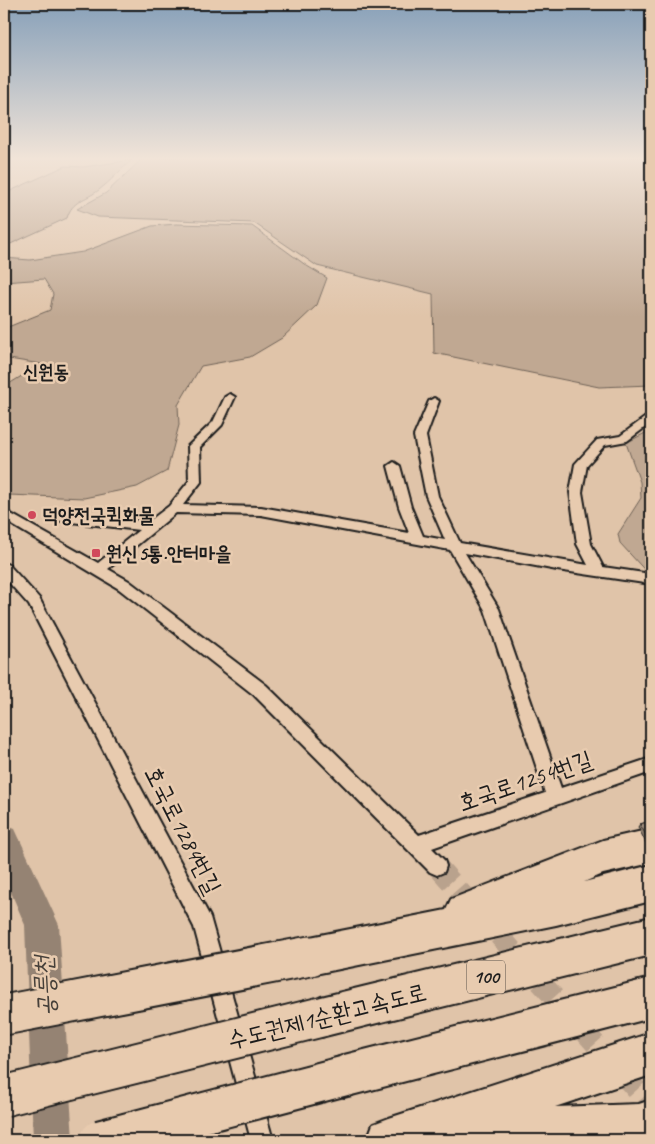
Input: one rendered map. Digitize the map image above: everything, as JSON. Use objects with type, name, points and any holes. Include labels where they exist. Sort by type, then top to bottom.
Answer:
[{"type":"highway","points":[[404,936],[603,857],[651,846]]},
{"type":"highway","points":[[4,1015],[556,906],[651,883]]},
{"type":"highway","name":"수도권제1순환고속도로","points":[[4,1096],[651,936]]},
{"type":"highway","points":[[100,1140],[651,998]]},
{"type":"highway","points":[[400,1137],[651,1054]]},
{"type":"highway","points":[[400,1137],[640,1126],[651,1122]]},
{"type":"street","points":[[98,570],[173,509],[195,482],[194,446],[218,423],[230,397]]},
{"type":"street","points":[[434,401],[420,436],[432,496],[455,547],[492,609],[555,796]]},
{"type":"street","points":[[598,571],[584,544],[576,492],[581,464],[601,442],[623,439],[651,418]]},
{"type":"street","points":[[394,466],[405,507],[418,539]]},
{"type":"street","points":[[173,509],[261,511],[455,547],[651,579]]},
{"type":"street","points":[[4,514],[124,585],[260,690],[437,866]]},
{"type":"street","points":[[54,516],[151,527]]},
{"type":"street","name":"호국로1284번길","points":[[4,568],[34,602],[203,924],[262,1140]]},
{"type":"street","name":"호국로1254번길","points":[[416,845],[555,796],[651,765]]},
{"type":"shaded area","points":[[4,210],[70,210],[67,218],[4,247]]},
{"type":"shaded area","points":[[81,210],[651,210],[651,385],[599,387],[434,353],[433,294],[317,266],[254,223],[98,217]]},
{"type":"shaded area","points":[[176,224],[252,226],[307,266],[327,278],[317,305],[282,338],[250,357],[201,366],[178,405],[179,425],[167,471],[137,487],[84,498],[9,495],[4,492],[4,387],[41,364],[9,359],[8,327],[50,310],[53,294],[44,279],[4,282],[4,258],[30,260],[83,252],[152,226]]},
{"type":"shaded area","points":[[651,430],[651,577],[620,543],[618,534],[641,498],[640,482],[626,443]]},
{"type":"building","points":[[651,821],[651,845],[640,824]]},
{"type":"waterway","name":"공릉천","points":[[4,840],[42,925],[53,1140]]},
{"type":"tunnel","points":[[437,866],[651,1106]]},
{"type":"place","name":"덕양전국퀵화물","points":[[32,515]]},
{"type":"place","name":"원신5통.안터마을","points":[[96,553]]},
{"type":"district","name":"신원동","points":[[46,372]]}]
